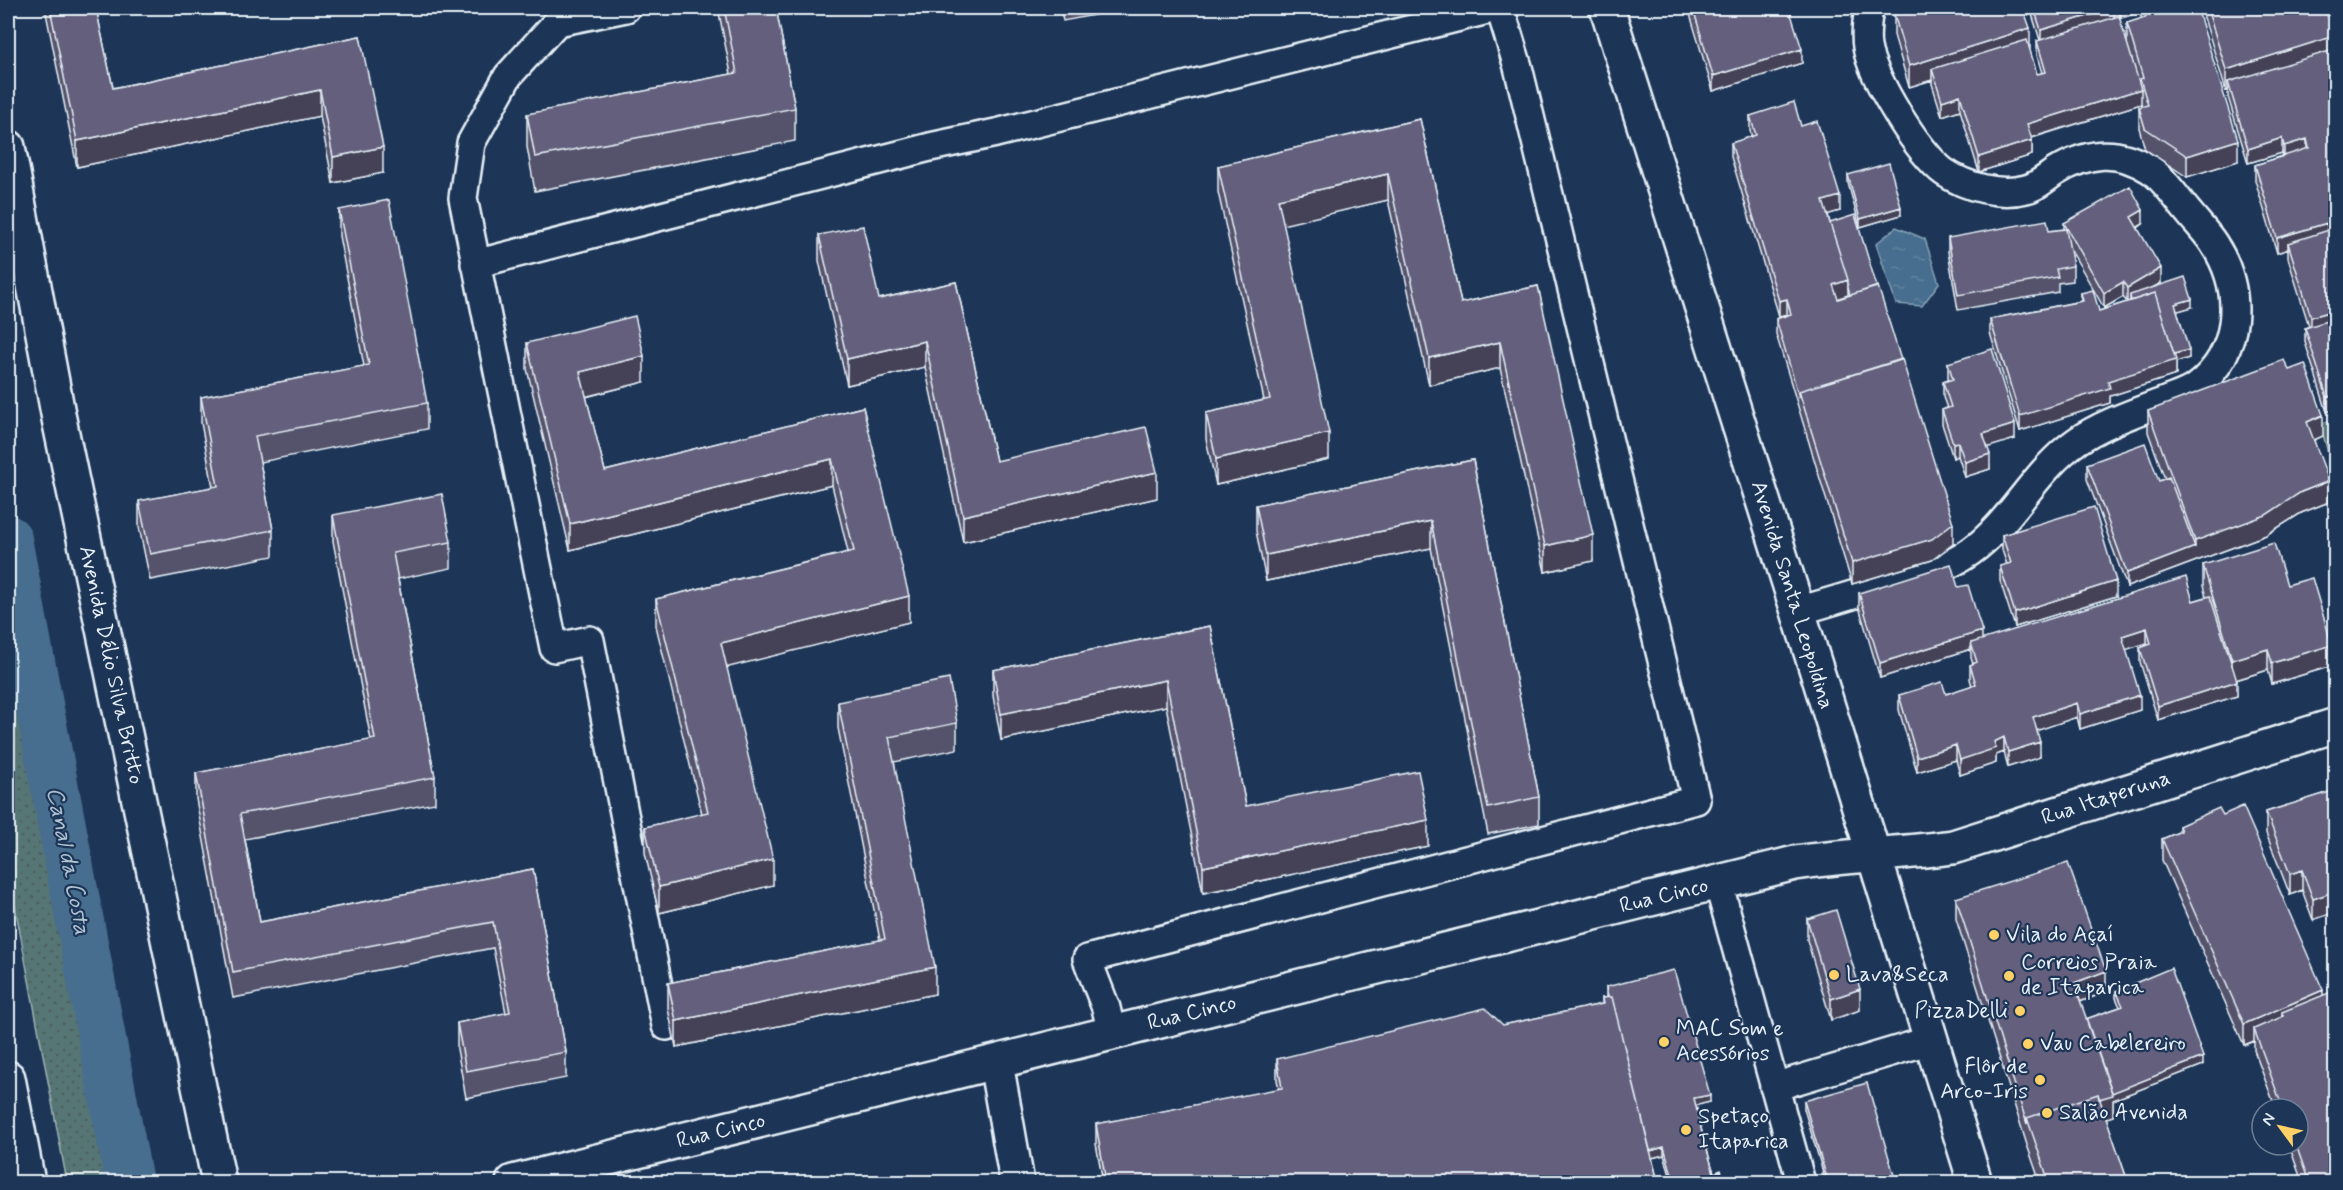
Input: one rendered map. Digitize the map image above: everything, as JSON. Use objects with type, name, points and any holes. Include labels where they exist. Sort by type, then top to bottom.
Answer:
[{"type":"street","name":"Avenida Santa Leopoldina","points":[[1607,8],[1976,1182]]},
{"type":"street","name":"Avenida Délio Silva Britto","points":[[8,147],[59,419],[219,1182]]},
{"type":"street","name":"Rua Itaperuna","points":[[1874,854],[1909,853],[1953,847],[2336,725]]},
{"type":"street","name":"Rua Cinco","points":[[513,1182],[1795,863],[1833,856],[1874,854]]},
{"type":"street","points":[[996,1063],[1017,1182]]},
{"type":"street","points":[[8,1078],[28,1182]]},
{"type":"lane","points":[[626,8],[557,22],[508,76],[471,143],[463,198],[554,648],[590,640],[666,1026]]},
{"type":"lane","points":[[475,264],[918,150],[996,133],[1498,8],[1518,67],[1696,800],[1087,959],[1106,1008],[1112,1034]]},
{"type":"lane","points":[[1798,611],[1932,572],[1971,552],[2000,524],[2043,472],[2076,442],[2098,429],[2193,390],[2208,377],[2229,344],[2234,324],[2235,304],[2231,282],[2213,243],[2166,184],[2154,172],[2139,163],[2114,156],[2090,156],[2074,161],[2027,189],[2007,191],[1986,189],[1965,183],[1946,173],[1929,160],[1916,144],[1875,73],[1868,49],[1866,23],[1869,8]]},
{"type":"lane","points":[[1718,882],[1801,1182]]},
{"type":"lane","points":[[1774,1087],[1931,1040]]},
{"type":"green space","points":[[2335,419],[2335,477],[2320,424]]},
{"type":"green space","points":[[8,529],[128,1182],[67,1182],[8,869]]},
{"type":"water","points":[[1896,227],[1925,239],[1939,283],[1922,306],[1896,304],[1876,244]]},
{"type":"building","points":[[50,8],[96,8],[113,88],[360,36],[383,147],[333,157],[320,90],[77,141]]},
{"type":"building","points":[[724,8],[776,8],[795,108],[535,157],[527,114],[737,73]]},
{"type":"building","points":[[1693,8],[1789,8],[1802,49],[1713,76]]},
{"type":"building","points":[[1914,8],[2023,8],[2030,28],[1909,66],[1894,14]]},
{"type":"building","points":[[2034,8],[2114,8],[2041,30]]},
{"type":"building","points":[[2143,8],[2197,8],[2238,140],[2187,156],[2145,128],[2139,107],[2148,105],[2140,79],[2143,78],[2127,23],[2146,17]]},
{"type":"building","points":[[2207,8],[2325,8],[2334,36],[2226,70]]},
{"type":"building","points":[[2119,16],[2141,89],[2027,124],[2032,140],[1979,157],[1960,95],[1942,101],[1932,69],[2027,40],[2037,74],[2046,72],[2037,41]]},
{"type":"building","points":[[2336,49],[2336,80],[2332,81],[2336,95],[2336,130],[2332,131],[2334,140],[2336,140],[2336,310],[2311,317],[2288,243],[2329,230],[2327,223],[2277,238],[2255,165],[2309,148],[2307,139],[2284,146],[2282,138],[2248,149],[2228,82]]},
{"type":"building","points":[[1794,102],[1801,126],[1817,121],[1840,196],[1823,201],[1848,280],[1833,285],[1838,299],[1878,286],[1901,360],[1799,391],[1799,397],[1776,319],[1791,314],[1787,299],[1779,301],[1731,143],[1756,135],[1750,116]]},
{"type":"building","points":[[1420,119],[1461,303],[1538,286],[1593,535],[1545,546],[1500,342],[1429,358],[1388,174],[1278,199],[1329,433],[1216,459],[1206,413],[1270,399],[1218,166]]},
{"type":"building","points":[[1889,163],[1901,207],[1860,219],[1848,175]]},
{"type":"building","points":[[2130,186],[2143,210],[2131,217],[2161,268],[2127,288],[2123,282],[2104,293],[2064,223]]},
{"type":"building","points":[[389,200],[427,403],[255,436],[273,530],[150,554],[139,501],[218,486],[201,397],[369,365],[339,210]]},
{"type":"building","points":[[1855,215],[1877,287],[1850,295],[1848,280],[1830,223]]},
{"type":"building","points":[[2047,220],[2049,231],[2066,229],[2073,266],[2056,269],[2058,277],[1958,295],[1948,238]]},
{"type":"building","points":[[863,226],[879,299],[956,282],[996,461],[1146,427],[1157,472],[963,516],[925,341],[847,359],[819,235]]},
{"type":"building","points":[[2185,277],[2192,299],[2175,304],[2189,350],[2174,354],[2155,293],[2131,301],[2130,295]]},
{"type":"building","points":[[2093,290],[2099,311],[2155,293],[2176,360],[2108,381],[2110,388],[2020,416],[1990,319],[2083,301],[2081,293]]},
{"type":"building","points":[[635,316],[644,356],[580,372],[605,471],[863,407],[909,596],[721,643],[773,859],[659,887],[645,827],[708,812],[656,599],[854,551],[832,459],[570,524],[527,343]]},
{"type":"building","points":[[2336,318],[2336,395],[2327,397],[2305,328]]},
{"type":"building","points":[[1992,349],[2015,424],[1983,434],[1990,454],[1965,462],[1958,442],[1953,443],[1942,410],[1951,407],[1943,382],[1953,379],[1948,363]]},
{"type":"building","points":[[1902,359],[1953,523],[1932,539],[1852,563],[1799,391]]},
{"type":"building","points":[[2284,360],[2289,370],[2305,364],[2323,415],[2307,422],[2329,481],[2301,492],[2266,515],[2195,541],[2148,411]]},
{"type":"building","points":[[2145,443],[2159,481],[2169,477],[2195,547],[2127,573],[2087,464]]},
{"type":"building","points":[[1473,460],[1539,797],[1488,808],[1431,521],[1266,555],[1256,505]]},
{"type":"building","points":[[442,494],[451,542],[393,553],[435,777],[240,814],[260,922],[533,869],[566,1052],[466,1071],[457,1023],[510,1012],[493,922],[233,972],[196,773],[375,739],[333,515]]},
{"type":"building","points":[[2094,507],[2116,581],[2015,613],[2000,566],[2011,563],[2002,535]]},
{"type":"building","points":[[2274,543],[2287,585],[2312,578],[2332,645],[2272,663],[2268,649],[2232,660],[2203,565]]},
{"type":"building","points":[[1951,564],[1958,587],[1968,585],[1982,631],[1880,663],[1859,593]]},
{"type":"building","points":[[2186,577],[2193,601],[2210,596],[2237,681],[2158,706],[2140,648],[2151,644],[2147,628],[2122,636],[2140,695],[2080,714],[2077,703],[2033,717],[2040,742],[2008,752],[2004,737],[1994,742],[1996,748],[1960,760],[1956,745],[1917,757],[1899,695],[1942,682],[1946,694],[1976,684],[1970,665],[1977,662],[1971,643]]},
{"type":"building","points":[[1210,626],[1246,806],[1418,771],[1428,820],[1203,867],[1166,680],[1001,714],[993,670]]},
{"type":"building","points":[[949,679],[957,723],[889,737],[935,967],[676,1021],[668,983],[885,939],[838,702]]},
{"type":"building","points":[[2336,790],[2336,891],[2313,899],[2302,870],[2290,874],[2266,812]]},
{"type":"building","points":[[2243,806],[2323,990],[2244,1024],[2162,839],[2181,831],[2179,826],[2219,808],[2223,815]]},
{"type":"building","points":[[2068,863],[2106,971],[2074,983],[2113,1095],[2099,1099],[2098,1094],[2027,1118],[2027,1124],[1956,898]]},
{"type":"building","name":"Lava&Seca","points":[[1836,910],[1860,989],[1831,999],[1807,919]]},
{"type":"building","points":[[2171,968],[2203,1057],[2112,1093],[2086,1019],[2123,1006],[2116,991]]},
{"type":"building","points":[[1674,970],[1710,1095],[1694,1098],[1703,1137],[1714,1173],[1721,1170],[1725,1182],[1674,1182],[1664,1147],[1650,1151],[1612,997],[1608,997],[1606,987]]},
{"type":"building","points":[[2336,990],[2336,1013],[2334,1013],[2336,1016],[2336,1182],[2309,1182],[2300,1157],[2310,1157],[2310,1097],[2279,1097],[2254,1029],[2284,1016],[2282,1012]]},
{"type":"building","points":[[1612,997],[1658,1182],[1106,1182],[1096,1124],[1282,1088],[1277,1059],[1485,1008],[1503,1025],[1603,1004],[1602,998]]},
{"type":"building","points":[[1867,1083],[1896,1182],[1828,1182],[1804,1101]]},
{"type":"building","points":[[2098,1094],[2128,1182],[2049,1182],[2027,1118]]},
{"type":"waterway","name":"Canal da Costa","points":[[8,539],[129,1182]]},
{"type":"place","name":"Vila do Açaí","points":[[1994,935]]},
{"type":"place","name":"Lava&Seca","points":[[1834,975]]},
{"type":"place","name":"Correios Praia de Itaparica","points":[[2009,976]]},
{"type":"place","name":"PizzaDelli","points":[[2020,1011]]},
{"type":"place","name":"MAC Som e Acessórios","points":[[1664,1042]]},
{"type":"place","name":"Vau Cabelereiro","points":[[2028,1044]]},
{"type":"place","name":"Flôr de Arco-Iris","points":[[2040,1080]]},
{"type":"place","name":"Salão Avenida","points":[[2047,1113]]},
{"type":"place","name":"Spetaço Itaparica","points":[[1686,1130]]}]
